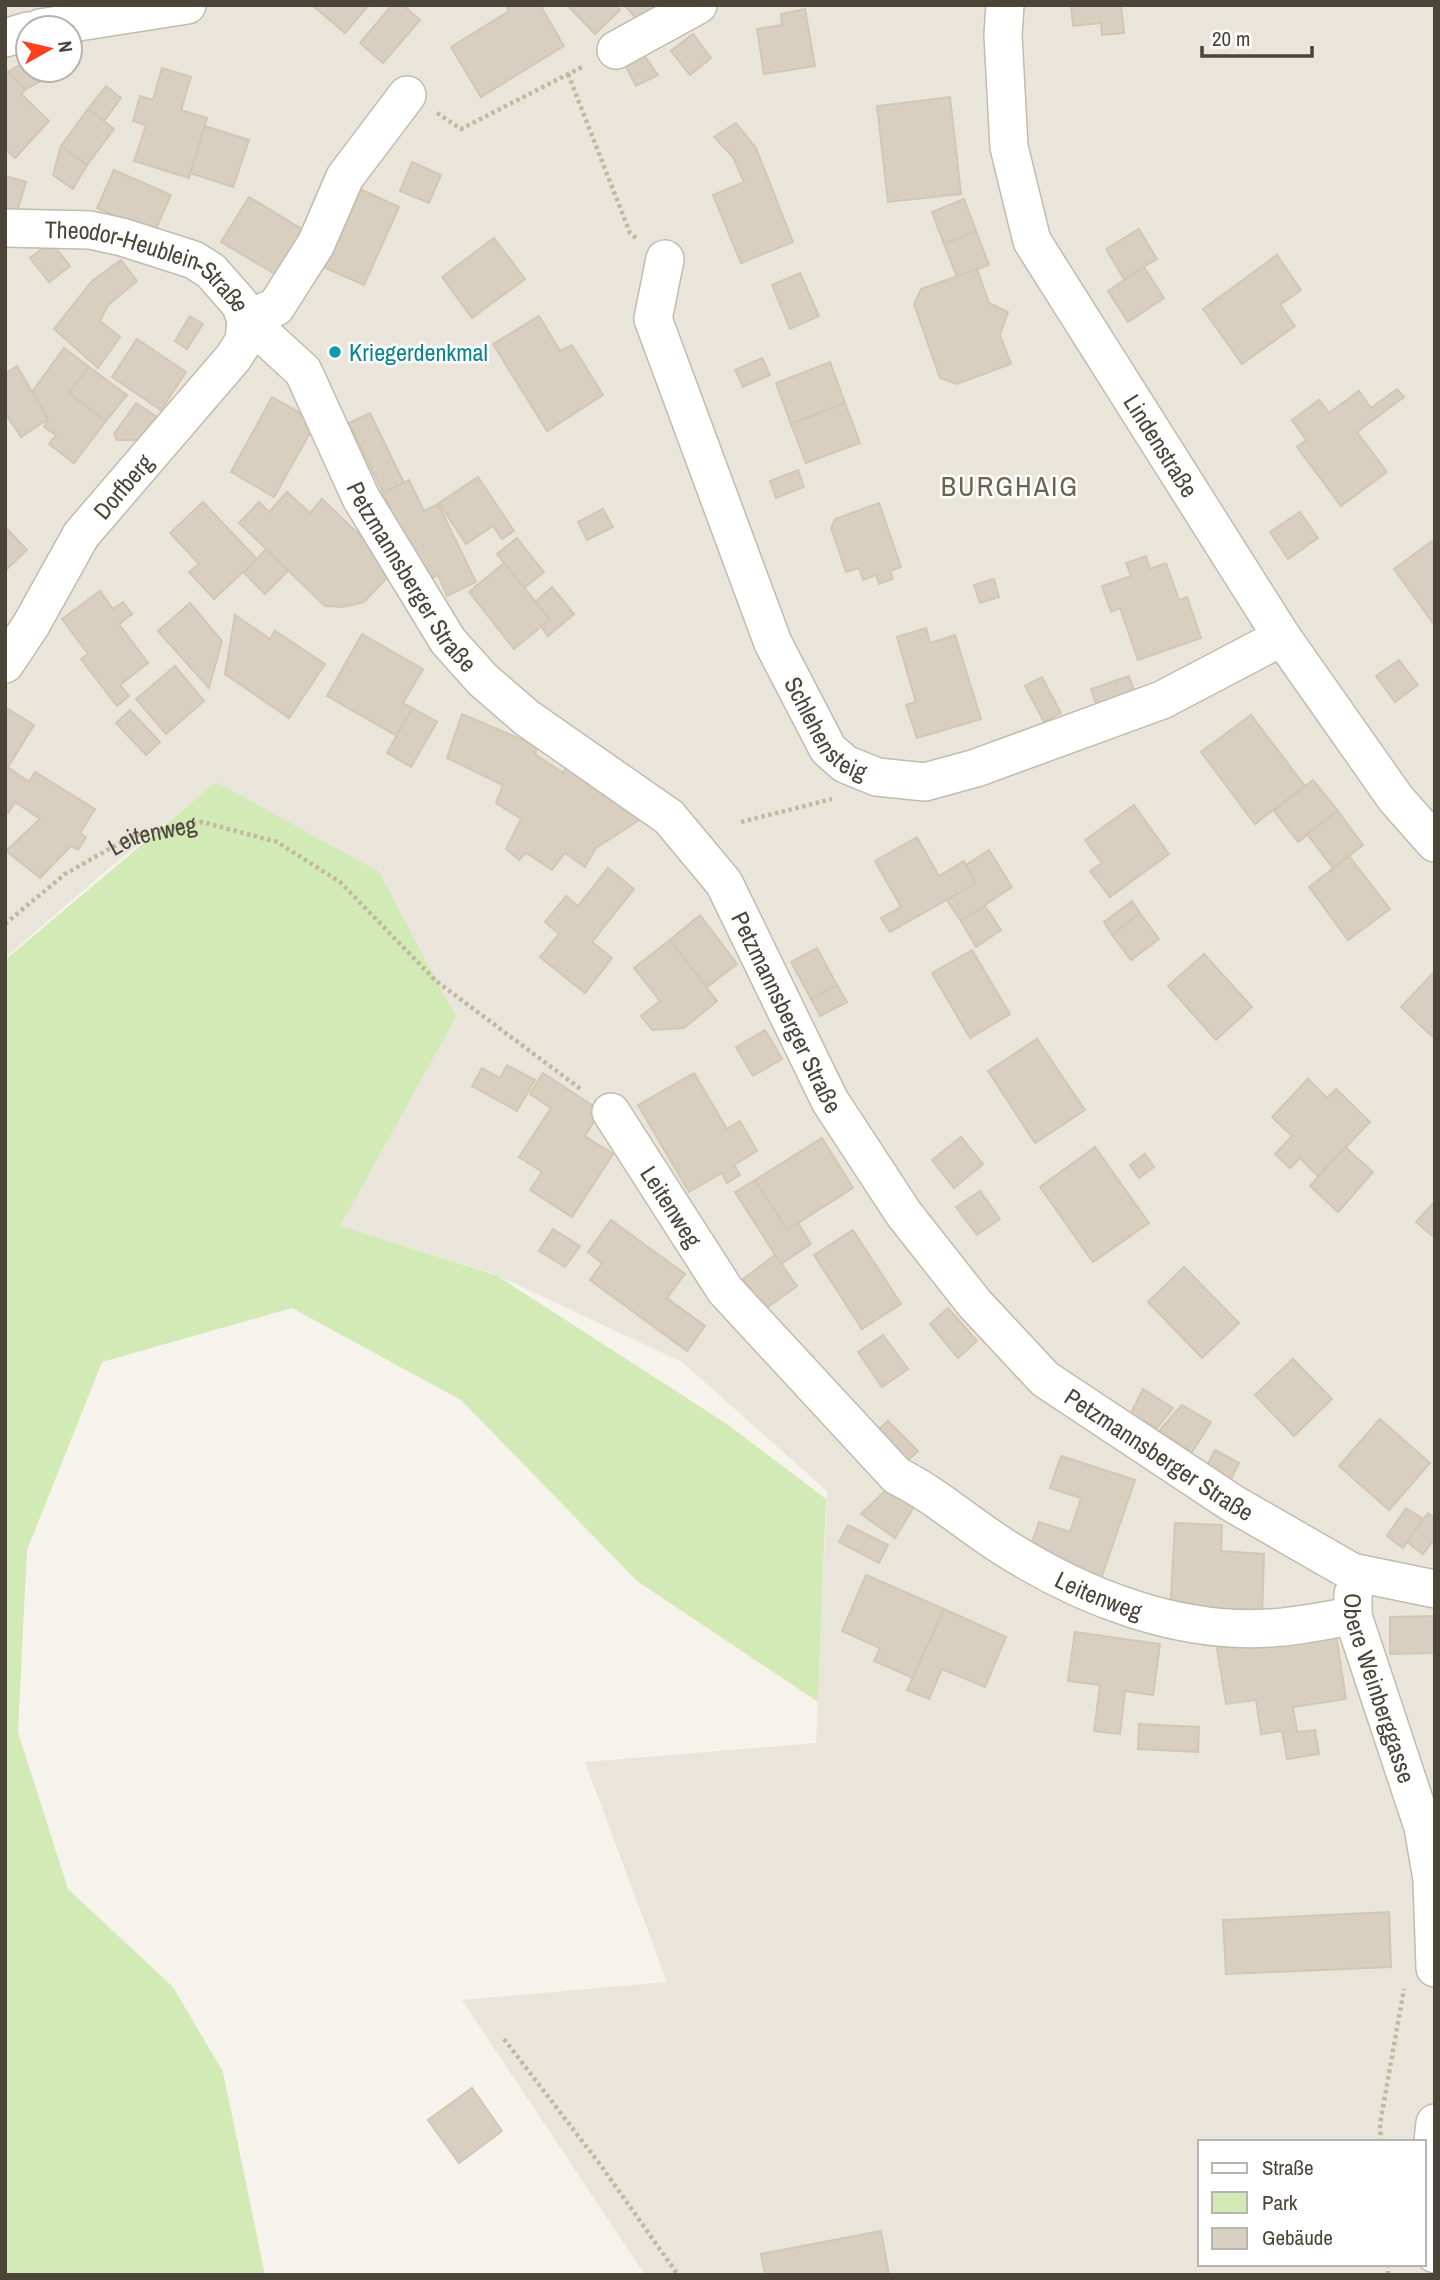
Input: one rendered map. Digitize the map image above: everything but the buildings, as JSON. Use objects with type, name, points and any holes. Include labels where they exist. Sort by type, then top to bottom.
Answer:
[{"type":"street","points":[[84,22],[146,14],[187,5]]},
{"type":"street","points":[[616,50],[698,5]]},
{"type":"street","name":"Lindenstraße","points":[[1005,5],[1003,35],[1009,147],[1032,241],[1282,638],[1396,799],[1435,843]]},
{"type":"street","name":"Theodor-Heublein-Straße","points":[[5,228],[90,230],[181,255],[211,271],[240,304],[246,319],[276,307],[316,244],[345,177],[407,95]]},
{"type":"street","name":"Schlehensteig","points":[[665,259],[653,319],[773,643],[828,749],[845,764],[877,777],[925,782],[976,768],[1162,700],[1282,638]]},
{"type":"street","name":"Dorfberg","points":[[5,664],[31,625],[81,535],[233,358],[244,341],[246,319]]},
{"type":"street","name":"Petzmannsberger Straße","points":[[246,319],[303,371],[361,498],[448,641],[483,681],[527,718],[669,817],[724,883],[830,1101],[904,1214],[975,1304],[1045,1379],[1233,1503],[1352,1572],[1435,1589]]},
{"type":"street","name":"Leitenweg","points":[[611,1112],[725,1290],[897,1476],[931,1493],[1007,1549],[1087,1591],[1167,1619],[1233,1629],[1270,1629],[1353,1616]]},
{"type":"street","name":"Obere Weinberggasse","points":[[1352,1572],[1353,1616],[1423,1827],[1432,1879],[1420,1975]]},
{"type":"street","points":[[1435,2123],[1426,2207],[1435,2254]]},
{"type":"path","points":[[407,95],[461,129],[616,50]]},
{"type":"path","points":[[568,74],[630,233],[665,259]]},
{"type":"path","points":[[741,822],[869,790],[877,777]]},
{"type":"path","name":"Leitenweg","points":[[5,923],[65,874],[132,836],[202,822],[277,842],[340,882],[436,981],[611,1112]]},
{"type":"path","points":[[1381,2140],[1380,2124],[1420,1975]]},
{"type":"path","points":[[504,2039],[602,2168],[678,2275]]},
{"type":"shaded area","points":[[5,5],[1435,5],[1435,2275],[645,2275],[462,2000],[667,1982],[585,1762],[816,1743],[827,1491],[682,1362],[492,1273],[339,1226],[456,1017],[216,783],[107,870],[5,958]]},
{"type":"green space","points":[[216,782],[379,872],[456,1017],[340,1226],[496,1275],[727,1424],[826,1499],[818,1702],[637,1581],[461,1400],[292,1308],[102,1362],[27,1550],[18,1732],[68,1889],[173,1987],[223,2072],[265,2275],[5,2275],[5,960]]},
{"type":"place","name":"Kriegerdenkmal","points":[[335,352]]},
{"type":"district","name":"BURGHAIG","points":[[1010,486]]}]
